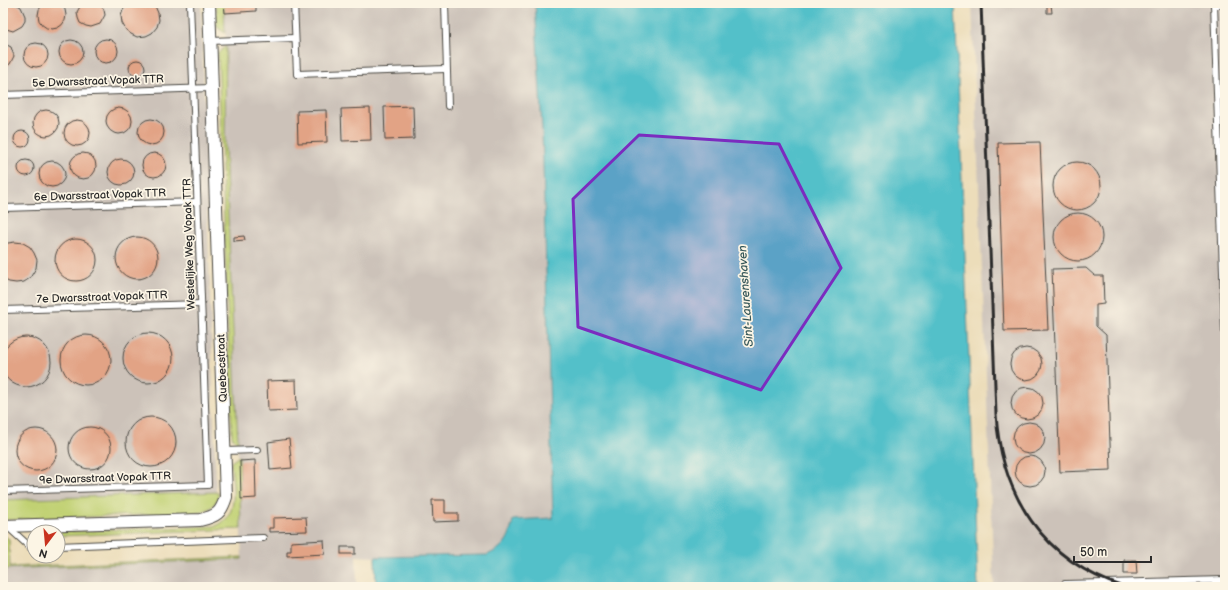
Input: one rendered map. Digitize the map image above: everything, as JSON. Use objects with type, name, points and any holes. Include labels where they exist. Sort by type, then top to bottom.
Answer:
[{"type":"street","name":"Quebecstraat","points":[[5,526],[200,520],[211,518],[223,509],[226,497],[225,451],[209,3]]},
{"type":"lane","name":"Westelijke Weg Vopak TTR","points":[[190,3],[208,485]]},
{"type":"lane","points":[[294,3],[296,74],[446,69]]},
{"type":"lane","points":[[444,3],[448,106]]},
{"type":"lane","points":[[1225,5],[1214,4],[1225,332]]},
{"type":"lane","points":[[210,41],[295,38]]},
{"type":"lane","name":"5e Dwarsstraat Vopak TTR","points":[[3,95],[212,88]]},
{"type":"lane","name":"6e Dwarsstraat Vopak TTR","points":[[3,208],[198,202]]},
{"type":"lane","name":"7e Dwarsstraat Vopak TTR","points":[[3,310],[201,304]]},
{"type":"lane","points":[[225,451],[258,450]]},
{"type":"lane","name":"9e Dwarsstraat Vopak TTR","points":[[3,491],[208,485]]},
{"type":"lane","points":[[5,526],[26,544]]},
{"type":"lane","points":[[66,546],[264,538]]},
{"type":"lane","points":[[1065,584],[1225,580]]},
{"type":"highlighted area","points":[[639,135],[779,144],[841,268],[761,390],[578,327],[573,199]]},
{"type":"shaded area","points":[[3,3],[201,3],[216,492],[3,500]]},
{"type":"shaded area","points":[[224,3],[535,3],[542,129],[553,518],[513,520],[504,545],[497,551],[487,555],[356,556],[357,587],[3,587],[3,569],[242,559],[225,147],[226,46]]},
{"type":"shaded area","points":[[972,3],[1225,3],[1225,587],[994,587]]},
{"type":"green space","points":[[216,3],[224,3],[225,33],[217,27]]},
{"type":"green space","points":[[226,46],[225,147],[238,443],[232,437],[218,53]]},
{"type":"green space","points":[[239,456],[241,529],[66,536],[66,532],[216,526],[224,521],[229,515],[232,507],[233,489],[231,462]]},
{"type":"green space","points":[[219,492],[217,500],[212,507],[205,511],[196,513],[3,520],[3,500]]},
{"type":"green space","points":[[3,535],[9,539],[10,567],[242,557],[242,559],[3,569]]},
{"type":"water","name":"Sint-Laurenshaven","points":[[535,3],[955,3],[978,587],[376,587],[375,557],[487,555],[502,546],[508,538],[513,520],[553,518],[542,129]]},
{"type":"building","points":[[52,1],[62,5],[66,15],[62,25],[52,29],[42,25],[38,15],[42,5]]},
{"type":"building","points":[[11,3],[21,7],[25,16],[25,21],[22,26],[13,31],[3,28],[3,6]]},
{"type":"building","points":[[82,3],[100,3],[105,15],[100,24],[91,27],[80,23],[77,12]]},
{"type":"building","points":[[129,3],[152,3],[155,6],[159,20],[157,27],[152,33],[146,36],[137,37],[126,30],[122,23],[121,16],[123,10]]},
{"type":"building","points":[[224,3],[256,3],[256,11],[225,13]]},
{"type":"building","points":[[1051,4],[1052,13],[1047,13],[1047,5]]},
{"type":"building","points":[[106,39],[115,42],[118,51],[115,60],[106,63],[97,60],[94,51],[97,42]]},
{"type":"building","points":[[71,40],[80,43],[83,52],[80,61],[71,64],[62,61],[59,52],[62,43]]},
{"type":"building","points":[[3,43],[11,47],[14,56],[10,64],[3,68]]},
{"type":"building","points":[[36,43],[45,46],[48,55],[45,64],[36,67],[27,64],[24,55],[27,46]]},
{"type":"building","points":[[137,60],[144,65],[145,68],[140,75],[137,76],[130,71],[129,68],[134,61]]},
{"type":"building","points":[[413,106],[414,139],[385,140],[384,107]]},
{"type":"building","points":[[119,108],[128,112],[132,121],[128,130],[119,134],[110,130],[106,121],[110,112]]},
{"type":"building","points":[[370,108],[371,140],[342,141],[341,109]]},
{"type":"building","points":[[46,110],[55,114],[59,123],[55,132],[46,136],[37,132],[33,123],[37,114]]},
{"type":"building","points":[[326,110],[327,142],[298,143],[297,111]]},
{"type":"building","points":[[151,119],[160,123],[164,132],[160,141],[151,145],[142,141],[138,132],[142,123]]},
{"type":"building","points":[[77,120],[86,124],[90,133],[86,142],[77,146],[68,142],[64,133],[68,124]]},
{"type":"building","points":[[22,131],[29,136],[30,139],[25,146],[22,147],[15,142],[14,139],[19,132]]},
{"type":"building","points":[[1040,142],[1048,330],[1004,331],[998,143]]},
{"type":"building","points":[[83,153],[92,157],[96,166],[92,175],[83,179],[74,175],[70,166],[74,157]]},
{"type":"building","points":[[154,153],[163,156],[166,165],[163,174],[154,177],[145,174],[142,165],[145,156]]},
{"type":"building","points":[[121,159],[130,163],[134,172],[130,181],[121,185],[112,181],[108,172],[112,163]]},
{"type":"building","points":[[26,160],[33,165],[34,168],[29,175],[26,176],[19,171],[18,168],[23,161]]},
{"type":"building","points":[[52,161],[61,165],[65,174],[61,183],[52,187],[43,183],[39,174],[43,165]]},
{"type":"building","points":[[1077,162],[1086,164],[1094,169],[1099,177],[1101,186],[1099,195],[1094,203],[1086,208],[1077,210],[1068,208],[1060,203],[1055,195],[1053,186],[1055,177],[1060,169],[1068,164]]},
{"type":"building","points":[[1078,213],[1087,215],[1095,220],[1100,228],[1102,237],[1100,246],[1095,254],[1087,259],[1078,261],[1069,259],[1061,254],[1056,246],[1054,237],[1056,228],[1061,220],[1069,215]]},
{"type":"building","points":[[244,236],[245,240],[234,241],[234,237]]},
{"type":"building","points":[[137,237],[152,243],[158,258],[152,273],[137,279],[122,273],[116,258],[122,243]]},
{"type":"building","points":[[76,239],[91,245],[97,260],[91,275],[76,281],[61,275],[55,260],[61,245]]},
{"type":"building","points":[[8,243],[23,243],[30,247],[37,260],[36,268],[30,278],[24,282],[16,283],[3,279],[3,246]]},
{"type":"building","points":[[1086,268],[1095,276],[1103,276],[1104,304],[1096,305],[1096,326],[1106,335],[1111,470],[1060,472],[1052,269]]},
{"type":"building","points":[[143,333],[153,333],[166,340],[173,353],[173,363],[166,376],[153,383],[143,383],[134,379],[127,372],[123,363],[123,353],[127,344],[134,337]]},
{"type":"building","points":[[81,335],[91,335],[104,342],[111,355],[111,365],[104,378],[91,385],[81,385],[72,381],[65,374],[61,365],[61,355],[65,346],[72,339]]},
{"type":"building","points":[[26,337],[35,339],[44,344],[49,353],[51,362],[49,371],[44,380],[35,385],[26,387],[17,385],[8,380],[3,371],[1,362],[3,353],[8,344],[17,339]]},
{"type":"building","points":[[1023,348],[1029,348],[1039,355],[1042,364],[1041,370],[1035,377],[1029,380],[1023,380],[1013,373],[1010,367],[1010,361],[1017,351]]},
{"type":"building","points":[[296,380],[297,410],[268,411],[267,381]]},
{"type":"building","points":[[1024,387],[1030,387],[1040,394],[1043,403],[1042,409],[1036,416],[1030,419],[1024,419],[1014,412],[1011,406],[1011,400],[1018,390]]},
{"type":"building","points":[[146,417],[156,417],[169,424],[176,437],[176,447],[169,460],[156,467],[146,467],[137,463],[130,456],[126,447],[126,437],[130,428],[137,421]]},
{"type":"building","points":[[1026,422],[1032,422],[1042,429],[1045,438],[1044,444],[1038,451],[1032,454],[1026,454],[1016,447],[1013,441],[1013,435],[1020,425]]},
{"type":"building","points":[[86,427],[94,427],[102,430],[108,436],[111,448],[108,460],[102,466],[94,469],[86,469],[78,466],[72,460],[69,452],[69,444],[72,436],[78,430]]},
{"type":"building","points":[[32,429],[40,429],[51,435],[57,446],[57,454],[51,465],[40,471],[32,471],[21,465],[15,454],[15,446],[21,435]]},
{"type":"building","points":[[289,439],[292,468],[270,470],[268,442]]},
{"type":"building","points":[[1030,456],[1041,460],[1045,471],[1041,482],[1030,486],[1019,482],[1015,471],[1019,460]]},
{"type":"building","points":[[255,460],[256,498],[241,499],[240,461]]},
{"type":"building","points":[[432,500],[445,500],[445,513],[458,513],[458,521],[433,522]]},
{"type":"building","points":[[306,517],[307,531],[269,532],[269,528],[273,528],[273,518]]},
{"type":"building","points":[[324,540],[325,554],[287,556],[287,551],[291,551],[291,542]]},
{"type":"building","points":[[341,547],[355,547],[355,554],[341,554]]},
{"type":"building","points":[[1124,560],[1136,560],[1137,574],[1124,574]]},
{"type":"railway","points":[[981,3],[996,414],[1000,444],[1007,472],[1017,497],[1032,521],[1049,542],[1071,560],[1095,575],[1124,587]]}]
